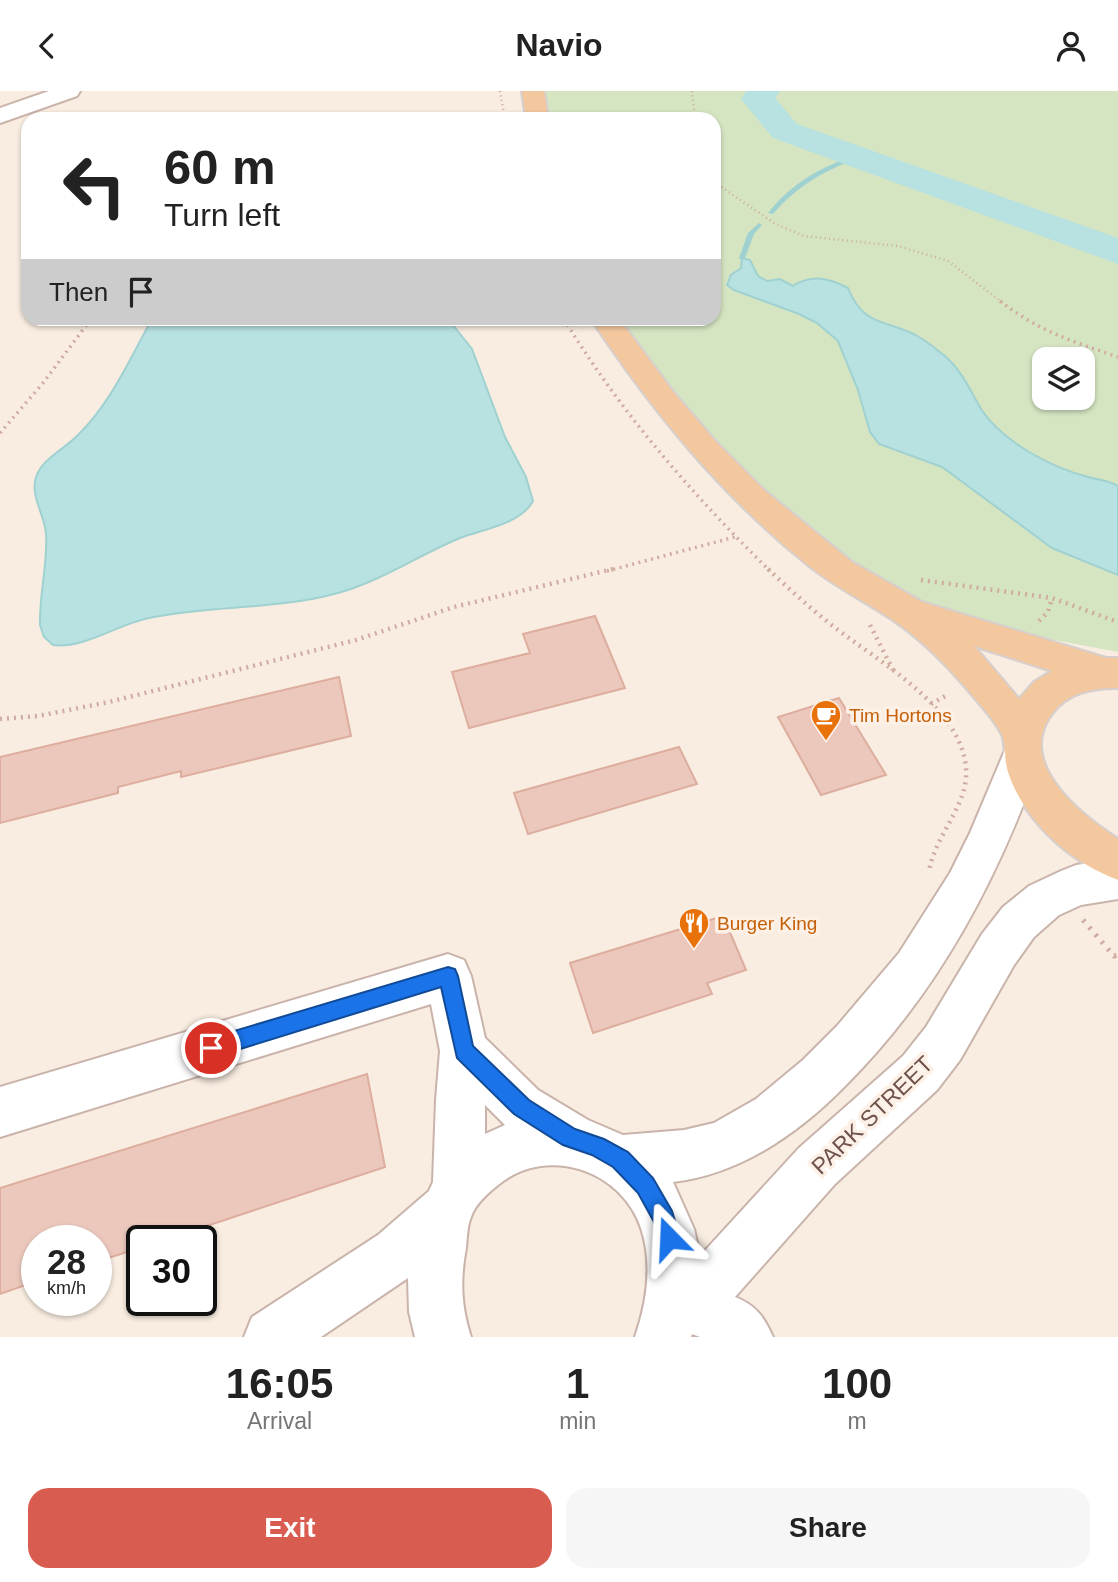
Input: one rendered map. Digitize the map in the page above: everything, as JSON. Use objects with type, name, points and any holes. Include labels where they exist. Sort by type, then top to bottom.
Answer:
[{"type":"main road","points":[[533,91],[536,112]]},
{"type":"main road","points":[[610,326],[668,405],[740,485],[777,520],[841,572],[915,596],[1111,673]]},
{"type":"main road","points":[[915,596],[979,675],[1022,744],[1046,804],[1078,838],[1118,861]]},
{"type":"main road","points":[[1022,744],[1029,716],[1046,693],[1071,679],[1111,673]]},
{"type":"street","points":[[0,99],[21,91]]},
{"type":"street","points":[[0,116],[69,91]]},
{"type":"street","points":[[620,1160],[682,1156],[718,1147],[783,1111],[869,1029],[891,1003],[941,931],[994,829],[1022,744]]},
{"type":"street","name":"PARK STREET","points":[[669,1318],[716,1277],[819,1164],[919,1074],[944,1044],[997,949],[1015,924],[1034,905],[1077,884],[1118,879]]},
{"type":"street","points":[[0,1112],[448,976],[464,1051],[453,1198],[432,1288],[443,1337]]},
{"type":"street","points":[[464,1051],[521,1107],[571,1138],[596,1146],[620,1160],[646,1185],[664,1218],[674,1257],[669,1318],[730,1322],[745,1337]]},
{"type":"street","points":[[272,1337],[397,1254],[495,1154],[532,1139],[571,1138]]},
{"type":"path","points":[[500,91],[504,112]]},
{"type":"path","points":[[684,91],[692,93],[694,112]]},
{"type":"path","points":[[721,187],[774,223],[804,236],[898,246],[948,261],[1027,322],[1053,335],[1118,357]]},
{"type":"path","points":[[0,433],[43,383],[86,326]]},
{"type":"path","points":[[0,719],[38,716],[109,702],[356,640],[454,607],[555,585],[736,536]]},
{"type":"path","points":[[915,596],[1052,598],[1118,622]]},
{"type":"path","points":[[1034,624],[1048,612],[1052,598]]},
{"type":"path","points":[[895,674],[922,695],[947,723],[960,745],[966,771],[961,792],[930,856],[929,870]]},
{"type":"path","points":[[1056,892],[1070,903],[1114,956],[1118,955]]},
{"type":"green space","points":[[541,91],[1118,91],[1118,652],[911,613],[841,572],[631,358],[610,326],[721,326],[721,112],[546,112]]},
{"type":"water","points":[[742,258],[750,260],[758,276],[767,281],[780,279],[793,286],[807,280],[820,279],[848,288],[854,301],[870,317],[908,331],[945,356],[961,374],[985,415],[1015,443],[1058,466],[1118,486],[1118,575],[1052,548],[942,467],[879,444],[870,432],[858,390],[838,341],[817,323],[727,285],[731,275],[741,268]]},
{"type":"water","points":[[148,326],[454,326],[472,349],[505,437],[526,477],[533,501],[520,515],[501,525],[460,538],[369,582],[338,593],[291,602],[149,618],[89,640],[53,645],[44,637],[40,625],[46,534],[36,499],[36,477],[43,465],[89,423],[119,381]]},
{"type":"building","points":[[595,616],[625,688],[469,728],[452,672],[530,653],[523,634]]},
{"type":"building","points":[[339,677],[351,736],[181,777],[181,771],[118,787],[118,793],[0,823],[0,757]]},
{"type":"building","points":[[839,698],[886,775],[821,795],[778,717]]},
{"type":"building","points":[[679,747],[697,784],[528,834],[514,793]]},
{"type":"building","points":[[723,916],[746,970],[707,983],[712,994],[593,1033],[570,963]]},
{"type":"building","points":[[367,1074],[385,1167],[209,1225],[126,1225],[126,1252],[112,1257],[112,1225],[21,1225],[21,1287],[0,1294],[0,1188]]},
{"type":"waterway","points":[[763,91],[758,99],[785,131],[1118,252]]},
{"type":"waterway","points":[[771,213],[789,193],[809,178],[857,157]]},
{"type":"waterway","points":[[742,258],[751,233],[759,225]]},
{"type":"place","name":"Tim Hortons","points":[[826,742]]},
{"type":"place","name":"Burger King","points":[[694,950]]},
{"type":"route","points":[[211,1048],[448,976],[464,1051],[521,1107],[571,1138],[596,1146],[620,1160],[646,1185],[664,1218],[669,1238]]}]
